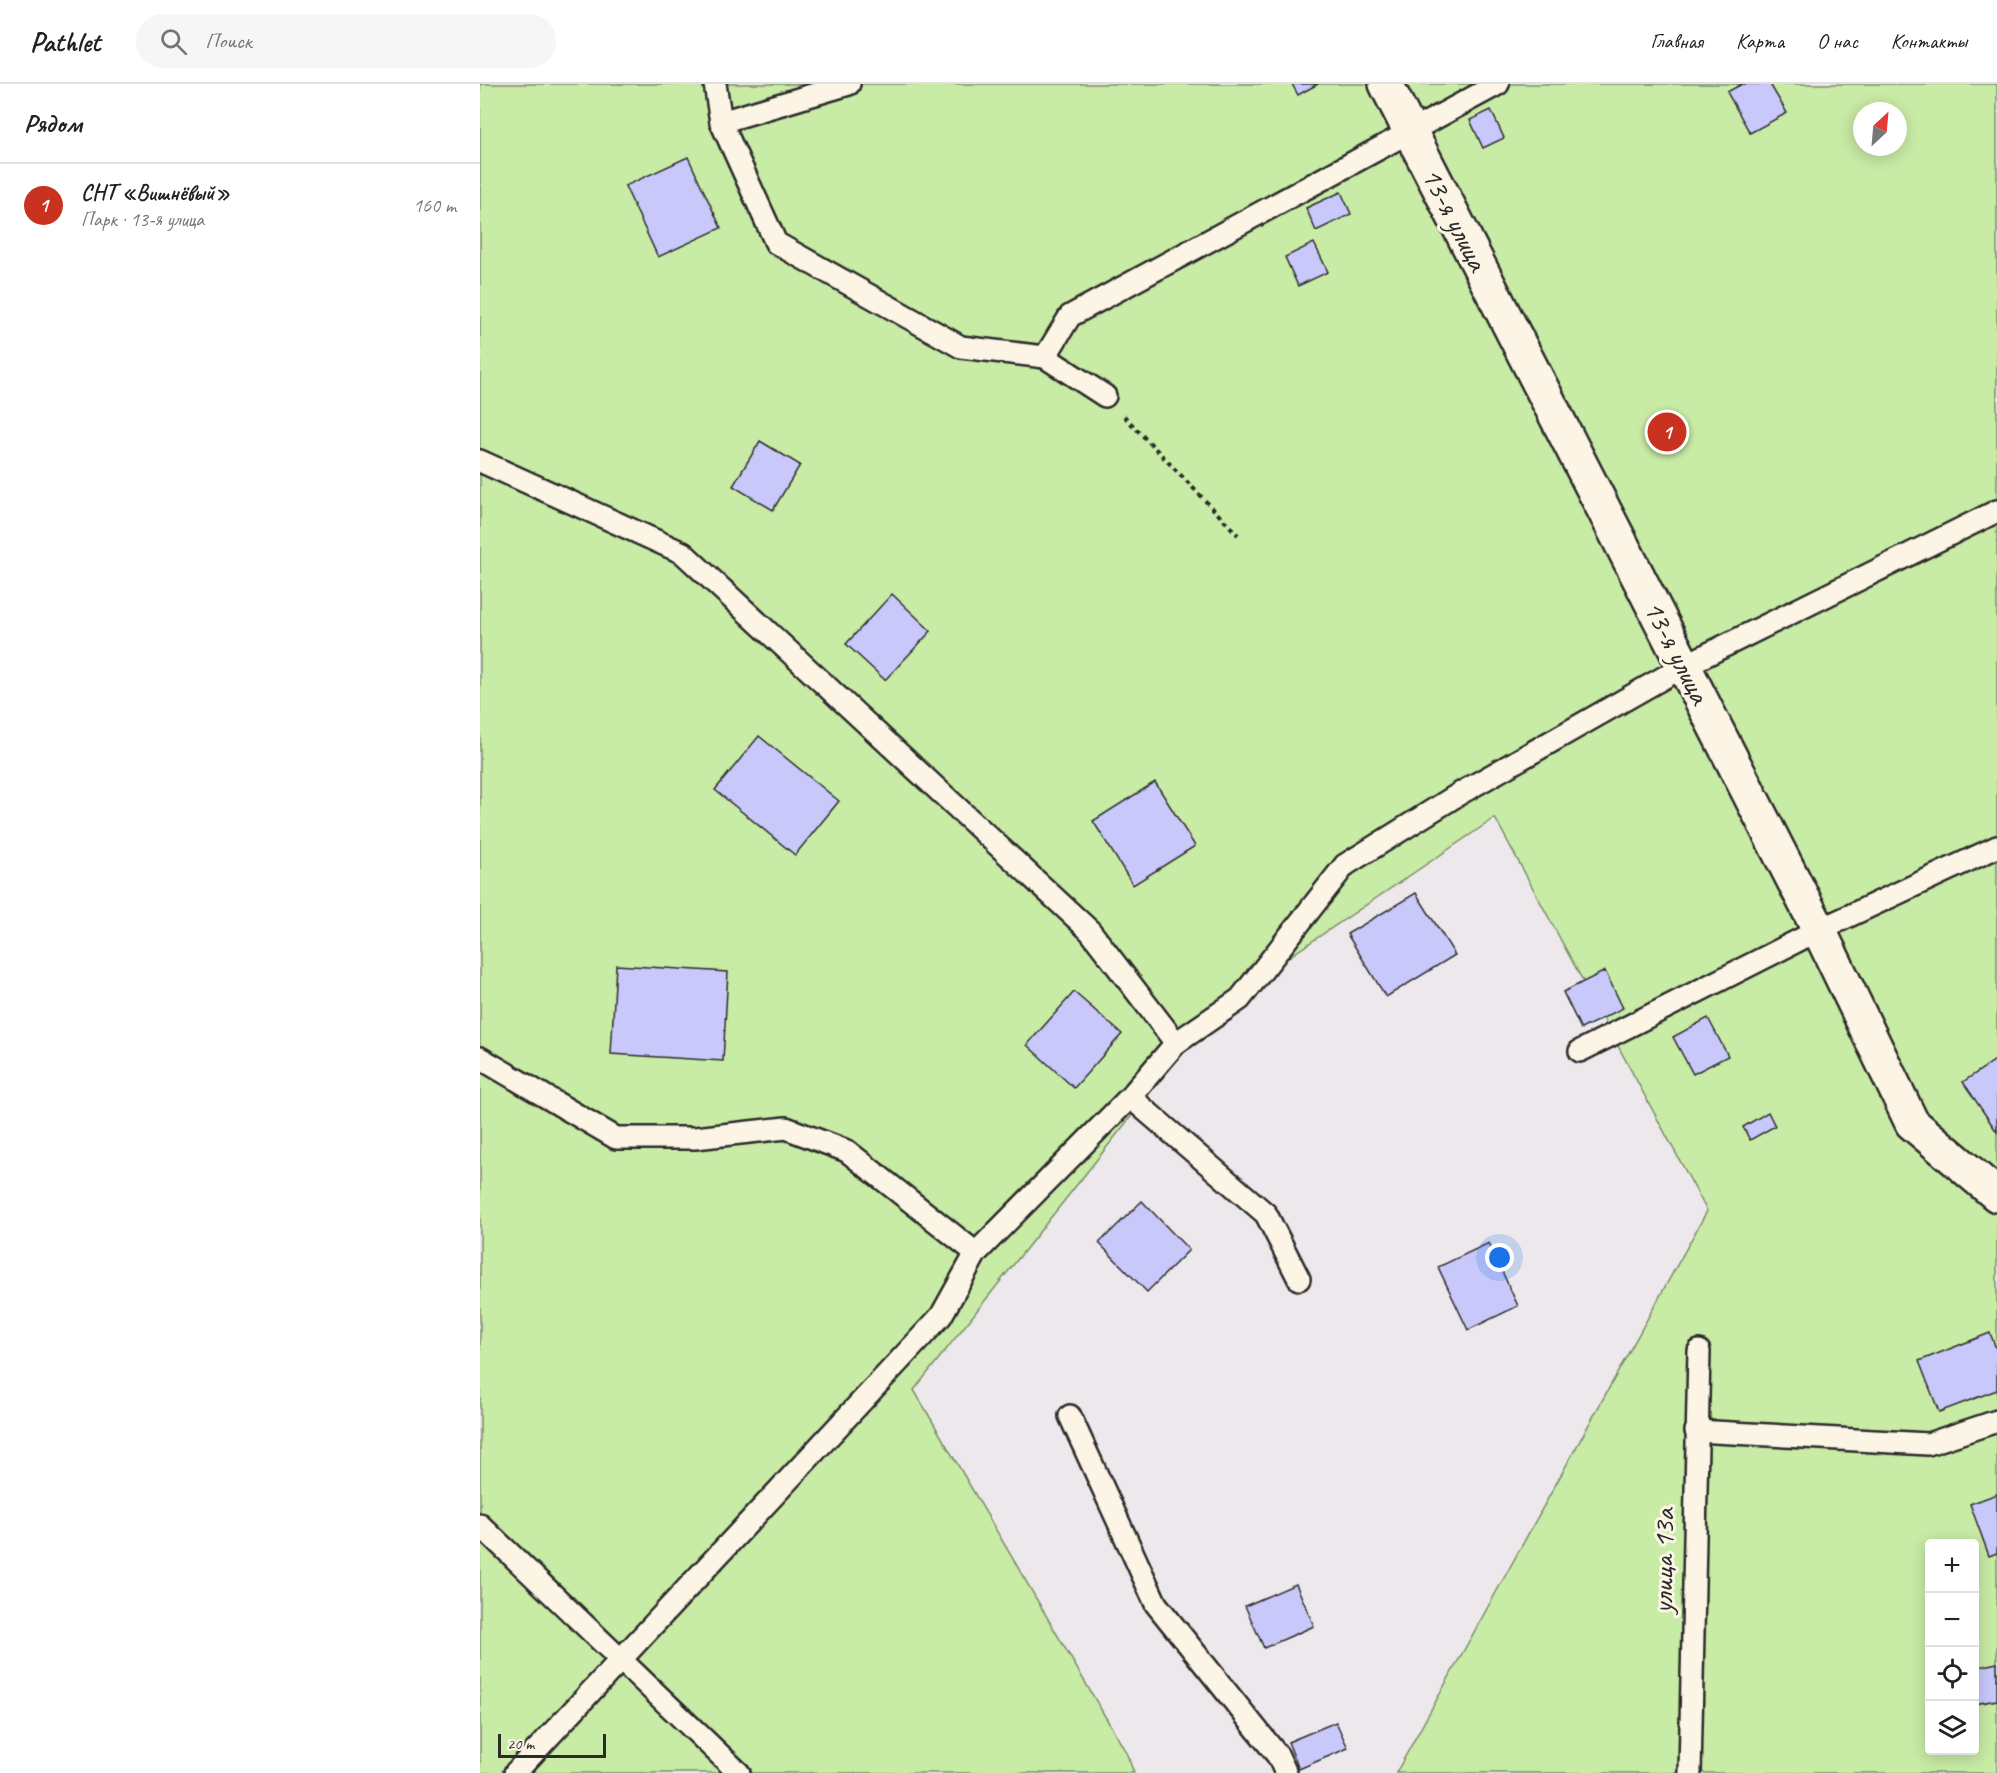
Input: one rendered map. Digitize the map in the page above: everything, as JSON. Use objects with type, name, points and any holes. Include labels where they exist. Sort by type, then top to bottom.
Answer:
[{"type":"street","name":"13-я улица","points":[[1386,84],[1819,930],[1912,1123],[1997,1195]]},
{"type":"lane","points":[[715,84],[721,122],[776,243],[962,347],[1045,357],[1105,396]]},
{"type":"lane","points":[[721,122],[849,84]]},
{"type":"lane","points":[[1045,357],[1070,316],[1498,84]]},
{"type":"lane","points":[[480,460],[683,553],[1090,931],[1176,1043]]},
{"type":"lane","points":[[515,1773],[941,1316],[976,1253],[1130,1097],[1176,1043],[1240,999],[1345,865],[1459,794],[1684,666],[1997,511]]},
{"type":"lane","points":[[1580,1051],[1819,930],[1997,847]]},
{"type":"lane","points":[[480,1058],[616,1138],[695,1138],[786,1128],[847,1151],[976,1253]]},
{"type":"lane","points":[[1130,1097],[1266,1214],[1299,1279]]},
{"type":"lane","name":"улица 13а","points":[[1690,1773],[1699,1351]]},
{"type":"lane","points":[[1070,1416],[1156,1604],[1278,1756],[1286,1773]]},
{"type":"lane","points":[[1696,1431],[1928,1444],[1997,1421]]},
{"type":"lane","points":[[480,1525],[739,1773]]},
{"type":"path","points":[[1105,396],[1238,535]]},
{"type":"green space","points":[[480,84],[1997,84],[1997,1773],[1396,1773],[1707,1211],[1495,818],[1222,1002],[914,1390],[1126,1752],[1134,1773],[480,1773]]},
{"type":"building","points":[[1292,84],[1318,84],[1298,95]]},
{"type":"building","points":[[1742,84],[1770,84],[1787,113],[1750,133],[1727,92]]},
{"type":"building","points":[[1491,110],[1504,138],[1483,148],[1470,120]]},
{"type":"building","points":[[688,157],[721,228],[658,257],[625,186]]},
{"type":"building","points":[[1341,192],[1351,214],[1316,231],[1306,208]]},
{"type":"building","points":[[1314,243],[1328,272],[1298,286],[1285,257]]},
{"type":"building","points":[[760,441],[800,465],[773,510],[733,486]]},
{"type":"building","points":[[892,594],[931,631],[885,680],[846,644]]},
{"type":"building","points":[[759,736],[839,801],[795,855],[715,790]]},
{"type":"building","points":[[1155,782],[1195,846],[1133,885],[1093,821]]},
{"type":"building","points":[[1416,893],[1455,955],[1386,997],[1347,934]]},
{"type":"building","points":[[616,965],[728,972],[723,1061],[611,1054]]},
{"type":"building","points":[[1605,971],[1623,1008],[1581,1029],[1563,992]]},
{"type":"building","points":[[1074,992],[1122,1034],[1074,1088],[1027,1045]]},
{"type":"building","points":[[1708,1018],[1728,1056],[1693,1074],[1673,1037]]},
{"type":"building","points":[[1997,1059],[1997,1132],[1963,1082]]},
{"type":"building","points":[[1768,1112],[1775,1126],[1750,1140],[1743,1127]]},
{"type":"building","points":[[1142,1201],[1189,1250],[1147,1292],[1099,1243]]},
{"type":"building","points":[[1489,1243],[1518,1306],[1468,1330],[1438,1267]]},
{"type":"building","points":[[1990,1333],[1997,1351],[1997,1390],[1939,1412],[1919,1361]]},
{"type":"building","points":[[1997,1494],[1997,1553],[1989,1556],[1970,1504]]},
{"type":"building","points":[[1296,1584],[1314,1626],[1264,1648],[1245,1606]]},
{"type":"building","points":[[1997,1663],[1997,1700],[1979,1703],[1979,1667]]},
{"type":"building","points":[[1336,1722],[1348,1748],[1299,1769],[1288,1742]]},
{"type":"place","name":"СНТ «Вишнёвый»","points":[[1667,432]]}]
